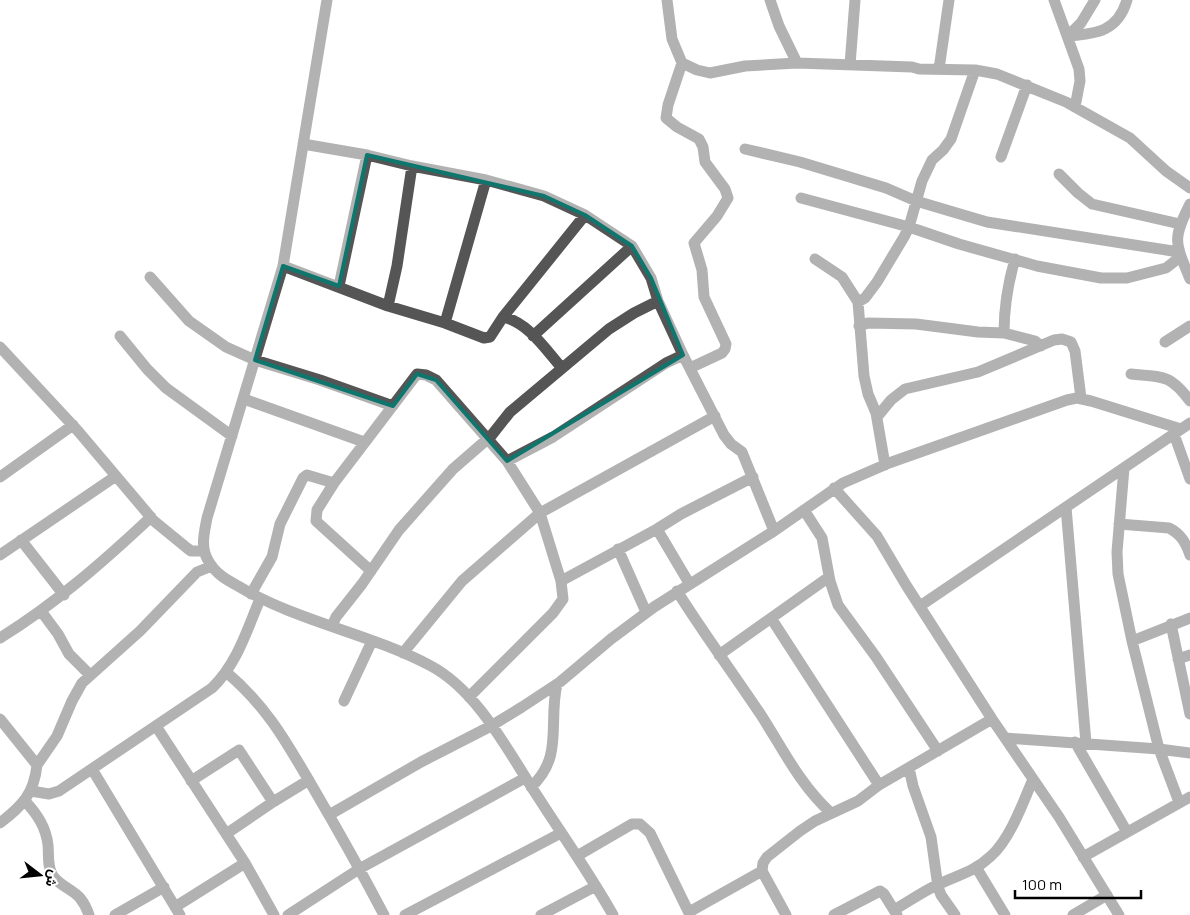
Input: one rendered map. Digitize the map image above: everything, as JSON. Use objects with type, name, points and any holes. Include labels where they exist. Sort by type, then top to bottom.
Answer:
[{"type":"street","points":[[327,0],[283,266],[207,518],[203,540],[204,551],[212,566],[222,576],[256,597],[404,653],[433,667],[469,697],[491,726],[614,915]]},
{"type":"street","points":[[667,0],[672,39],[682,63],[668,105],[666,118],[677,127],[699,139],[705,162],[725,189],[728,198],[717,216],[694,243],[702,270],[704,297],[726,344],[725,349],[722,353],[690,368]]},
{"type":"street","points":[[770,0],[779,26],[797,63]]},
{"type":"street","points":[[850,65],[855,0]]},
{"type":"street","points":[[938,69],[948,0]]},
{"type":"street","points":[[1054,0],[1080,75],[1075,107]]},
{"type":"street","points":[[1068,36],[1081,23],[1095,0]]},
{"type":"street","points":[[1068,36],[1090,34],[1112,25],[1123,13],[1127,0]]},
{"type":"street","points":[[682,63],[697,70],[710,73],[745,66],[797,63],[975,70],[996,74],[1027,85],[1075,107],[1130,138],[1166,171],[1190,188]]},
{"type":"street","points":[[858,302],[865,298],[877,282],[909,227],[922,181],[932,160],[951,139],[975,70]]},
{"type":"street","points":[[1001,157],[1027,85]]},
{"type":"street","points":[[303,144],[367,155],[412,166],[486,180],[544,196],[585,215],[632,246],[651,278],[658,301],[683,355],[715,416],[728,439],[742,452],[774,531]]},
{"type":"street","points":[[745,149],[800,162],[886,188],[916,201],[986,222],[1179,252]]},
{"type":"street","points":[[339,286],[367,155]]},
{"type":"street","points":[[388,306],[397,266],[412,166]]},
{"type":"street","points":[[1059,174],[1092,204],[1180,224]]},
{"type":"street","points":[[445,323],[486,180]]},
{"type":"street","points":[[801,198],[1056,270],[1101,278],[1120,279],[1166,268],[1175,261],[1179,252]]},
{"type":"street","points":[[1190,204],[1180,224],[1177,238],[1179,252],[1190,279]]},
{"type":"street","points":[[283,266],[388,306],[445,323],[484,338],[490,337],[503,317],[585,215]]},
{"type":"street","points":[[533,336],[632,246]]},
{"type":"street","points":[[815,259],[842,277],[858,302],[864,376],[877,417],[884,465]]},
{"type":"street","points":[[1004,333],[1004,314],[1008,286],[1015,259]]},
{"type":"street","points":[[150,277],[189,321],[226,347],[256,360],[393,406]]},
{"type":"street","points":[[332,626],[336,616],[404,524],[453,469],[488,439],[510,412],[609,329],[658,301]]},
{"type":"street","points":[[503,317],[513,319],[533,336],[562,368]]},
{"type":"street","points":[[859,326],[868,324],[916,324],[978,332],[1004,333],[1035,342],[1041,346]]},
{"type":"street","points":[[1165,342],[1190,326]]},
{"type":"street","points":[[120,336],[147,369],[166,388],[232,436]]},
{"type":"street","points":[[877,417],[891,400],[905,389],[978,372],[1062,339],[1069,340],[1073,344],[1077,360],[1081,398]]},
{"type":"street","points":[[0,347],[73,425],[151,518],[186,548],[191,551],[204,551]]},
{"type":"street","points":[[507,461],[553,437],[666,363],[683,355]]},
{"type":"street","points":[[371,571],[316,520],[317,510],[364,442],[417,374],[426,375],[436,380],[507,461],[540,513],[561,581],[563,599],[554,613],[469,697]]},
{"type":"street","points":[[1131,374],[1170,380],[1178,385],[1190,401]]},
{"type":"street","points":[[329,814],[421,762],[491,726],[556,684],[646,612],[774,531],[834,488],[854,477],[1067,400],[1081,398],[1182,428]]},
{"type":"street","points":[[244,399],[364,442]]},
{"type":"street","points":[[404,653],[462,581],[540,513],[715,416]]},
{"type":"street","points":[[0,477],[73,425]]},
{"type":"street","points":[[920,606],[1182,428]]},
{"type":"street","points":[[1182,428],[1190,479]]},
{"type":"street","points":[[1083,857],[1185,800],[1158,749],[1118,574],[1117,552],[1124,468]]},
{"type":"street","points":[[28,796],[56,792],[212,688],[226,672],[240,647],[256,597],[272,557],[280,524],[303,478],[307,475],[334,483]]},
{"type":"street","points":[[0,555],[116,476]]},
{"type":"street","points":[[561,581],[681,514],[753,477]]},
{"type":"street","points":[[834,488],[876,536],[992,719],[1059,817],[1119,915]]},
{"type":"street","points":[[1066,507],[1081,743],[1127,832]]},
{"type":"street","points":[[804,510],[822,538],[829,578],[838,605],[876,657],[938,751]]},
{"type":"street","points":[[0,638],[64,595],[151,518]]},
{"type":"street","points":[[1119,524],[1169,528],[1184,540],[1190,555]]},
{"type":"street","points":[[657,529],[689,584]]},
{"type":"street","points":[[22,540],[64,595]]},
{"type":"street","points":[[618,549],[646,612]]},
{"type":"street","points":[[0,823],[28,796],[36,765],[57,736],[82,683],[140,631],[192,576],[212,566]]},
{"type":"street","points":[[718,655],[829,578]]},
{"type":"street","points":[[677,591],[718,655],[762,717],[796,773],[810,792],[831,814]]},
{"type":"street","points":[[41,611],[58,634],[69,654],[90,675]]},
{"type":"street","points":[[771,618],[880,785]]},
{"type":"street","points":[[1132,641],[1190,618]]},
{"type":"street","points":[[1171,624],[1189,700],[1190,714]]},
{"type":"street","points":[[344,701],[372,641]]},
{"type":"street","points":[[1178,659],[1190,656]]},
{"type":"street","points":[[226,672],[263,708],[278,728],[329,814],[384,915]]},
{"type":"street","points":[[288,915],[306,911],[359,869],[544,772],[551,757],[554,740],[552,713],[556,684]]},
{"type":"street","points":[[786,915],[762,871],[763,863],[767,857],[800,831],[864,797],[880,785],[992,719]]},
{"type":"street","points":[[0,720],[36,765]]},
{"type":"street","points":[[156,726],[245,863],[274,915]]},
{"type":"street","points":[[1005,738],[1158,749],[1190,754]]},
{"type":"street","points":[[192,781],[239,750],[272,802]]},
{"type":"street","points":[[909,768],[913,786],[931,837],[941,895],[955,915]]},
{"type":"street","points":[[92,769],[178,911],[245,863]]},
{"type":"street","points":[[834,915],[879,892],[884,894],[896,913],[938,884],[966,874],[992,856],[1000,846],[1018,813],[1033,779]]},
{"type":"street","points":[[226,834],[272,802],[309,780]]},
{"type":"street","points":[[28,796],[45,830],[49,863],[53,876],[80,897],[89,915]]},
{"type":"street","points":[[577,856],[632,824],[640,824],[650,833],[689,914],[762,871]]},
{"type":"street","points":[[405,915],[561,832]]},
{"type":"street","points":[[976,867],[1005,915]]},
{"type":"street","points":[[541,915],[596,886]]},
{"type":"street","points":[[115,915],[164,888]]},
{"type":"street","points":[[1073,915],[1107,895]]},
{"type":"highlighted area","points":[[367,155],[544,196],[585,215],[632,246],[651,278],[683,355],[507,461],[436,380],[417,374],[393,406],[255,360],[283,266],[339,286]]}]
